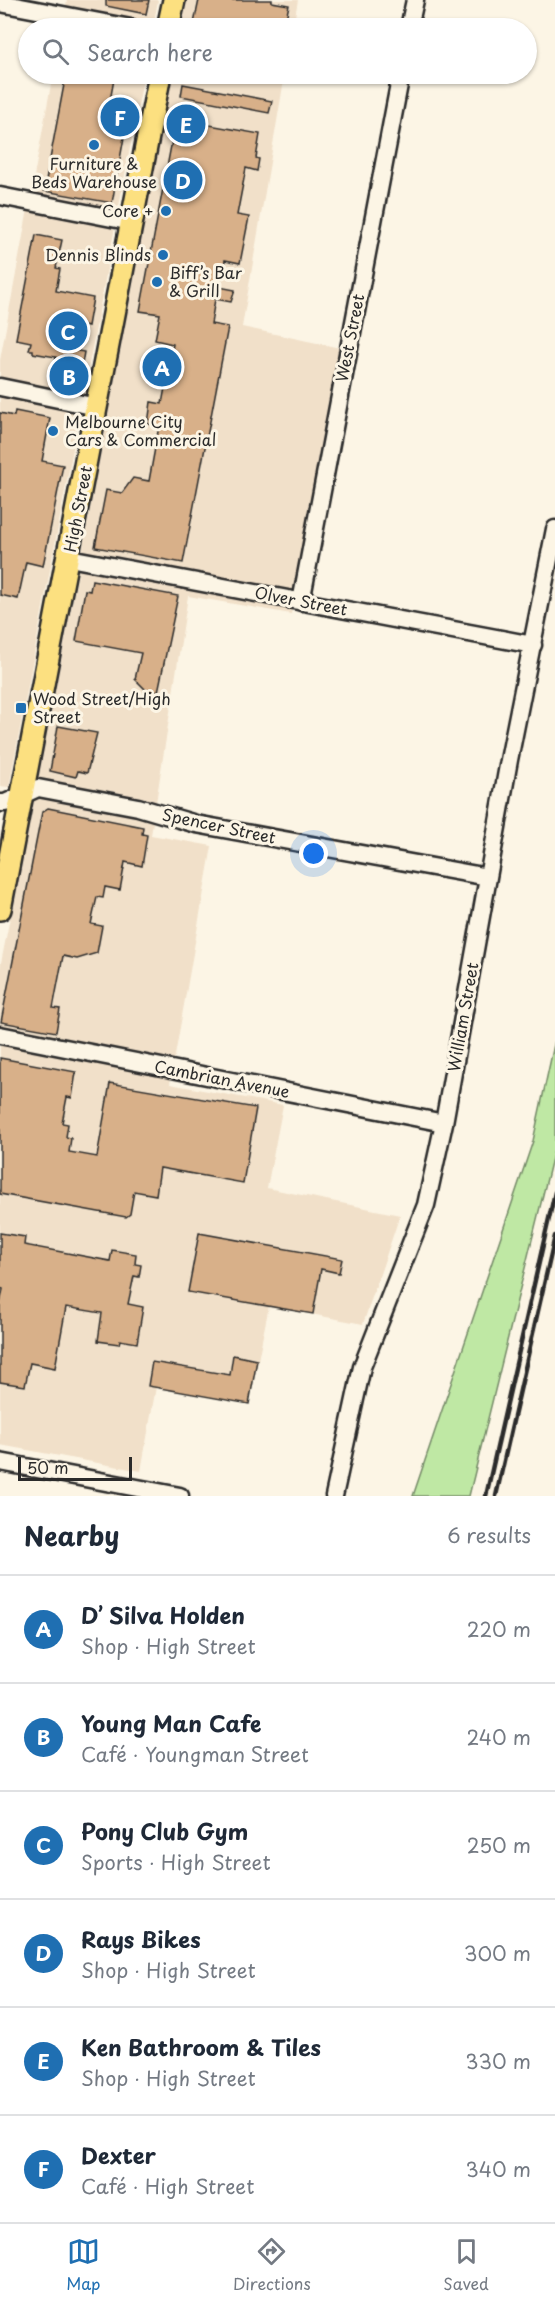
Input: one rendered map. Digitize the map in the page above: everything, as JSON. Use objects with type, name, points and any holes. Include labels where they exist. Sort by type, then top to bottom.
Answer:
[{"type":"main road","points":[[170,18],[174,0]]},
{"type":"main road","name":"High Street","points":[[0,909],[158,84]]},
{"type":"street","points":[[411,18],[415,0]]},
{"type":"street","points":[[0,3],[79,18]]},
{"type":"street","name":"West Street","points":[[301,602],[399,84]]},
{"type":"street","points":[[0,196],[132,222]]},
{"type":"street","points":[[0,387],[97,407]]},
{"type":"street","name":"William Street","points":[[334,1496],[362,1367],[426,1205],[444,1123],[509,760],[555,529]]},
{"type":"street","name":"Olver Street","points":[[69,558],[533,645]]},
{"type":"street","name":"Spencer Street","points":[[0,803],[38,788],[138,807],[196,824],[488,878]]},
{"type":"street","name":"Cambrian Avenue","points":[[0,1035],[444,1123]]},
{"type":"street","points":[[0,1462],[180,1496]]},
{"type":"shaded area","points":[[67,0],[158,0],[155,18],[63,18]]},
{"type":"shaded area","points":[[185,0],[298,0],[295,18],[182,18]]},
{"type":"shaded area","points":[[51,84],[142,84],[9,787],[0,786],[0,360]]},
{"type":"shaded area","points":[[169,84],[283,84],[242,327],[340,348],[291,614],[188,596],[151,835],[212,846],[170,1084],[283,1105],[267,1188],[400,1215],[363,1324],[269,1306],[249,1404],[156,1387],[141,1471],[0,1445],[0,968],[78,573]]},
{"type":"green space","points":[[555,1040],[555,1146],[469,1496],[413,1496],[533,1141]]},
{"type":"building","points":[[106,0],[149,0],[146,14],[106,6]]},
{"type":"building","points":[[199,0],[272,0],[272,2],[289,5],[286,18],[195,18]]},
{"type":"building","points":[[64,84],[113,84],[109,106],[129,110],[112,203],[44,191]]},
{"type":"building","points":[[183,84],[272,101],[269,113],[181,96]]},
{"type":"building","points":[[176,119],[260,134],[256,158],[259,159],[257,171],[246,168],[237,215],[249,217],[240,263],[225,260],[219,287],[235,290],[231,302],[215,299],[211,324],[228,327],[183,563],[95,547],[106,490],[122,493],[133,478],[149,481],[159,426],[148,424],[151,402],[162,404],[173,344],[155,340],[160,314],[140,311]]},
{"type":"building","points":[[36,235],[62,240],[56,268],[60,269],[56,291],[93,298],[88,326],[72,322],[67,349],[84,352],[78,387],[51,382],[56,357],[33,353],[33,350],[29,350],[31,342],[16,339]]},
{"type":"building","points":[[15,411],[50,418],[42,461],[63,465],[43,566],[26,562],[18,599],[0,595],[0,413],[14,416]]},
{"type":"building","points":[[92,580],[178,596],[158,692],[146,690],[135,679],[141,653],[76,641],[85,590],[90,591]]},
{"type":"building","points":[[58,726],[97,733],[87,773],[78,771],[76,777],[50,771]]},
{"type":"building","points":[[48,808],[143,827],[142,834],[147,835],[142,866],[125,862],[120,890],[105,887],[103,898],[97,897],[91,924],[102,926],[97,953],[77,959],[63,956],[53,1008],[60,1009],[56,1032],[1,1022],[42,812]]},
{"type":"building","points":[[0,1058],[76,1072],[72,1098],[67,1097],[62,1123],[68,1124],[66,1137],[71,1138],[69,1152],[97,1157],[110,1083],[256,1108],[243,1183],[160,1168],[156,1195],[134,1191],[130,1214],[126,1217],[0,1194]]},
{"type":"building","points":[[0,1233],[25,1237],[24,1245],[110,1261],[112,1250],[136,1254],[135,1264],[141,1265],[139,1277],[134,1276],[128,1304],[143,1307],[137,1343],[120,1340],[119,1344],[98,1341],[102,1313],[66,1307],[55,1368],[30,1363],[25,1386],[0,1382],[0,1304],[3,1289],[0,1288]]},
{"type":"building","points":[[199,1233],[342,1259],[339,1273],[321,1269],[313,1314],[188,1292]]},
{"type":"building","points":[[233,1355],[257,1360],[249,1404],[148,1386],[152,1362],[230,1375]]},
{"type":"railway","points":[[486,1496],[555,1192]]},
{"type":"railway","points":[[496,1496],[555,1236]]},
{"type":"place","name":"Dexter","points":[[120,117]]},
{"type":"place","name":"Ken Bathroom & Tiles","points":[[186,124]]},
{"type":"place","name":"Furniture & Beds Warehouse","points":[[94,145]]},
{"type":"place","name":"Rays Bikes","points":[[183,180]]},
{"type":"place","name":"Core +","points":[[166,211]]},
{"type":"place","name":"Dennis Blinds","points":[[163,255]]},
{"type":"place","name":"Biff’s Bar & Grill","points":[[157,282]]},
{"type":"place","name":"Pony Club Gym","points":[[68,331]]},
{"type":"place","name":"D’ Silva Holden","points":[[162,367]]},
{"type":"place","name":"Young Man Cafe","points":[[69,376]]},
{"type":"place","name":"Melbourne City Cars & Commercial","points":[[53,431]]},
{"type":"place","name":"Wood Street/High Street","points":[[21,708]]}]
